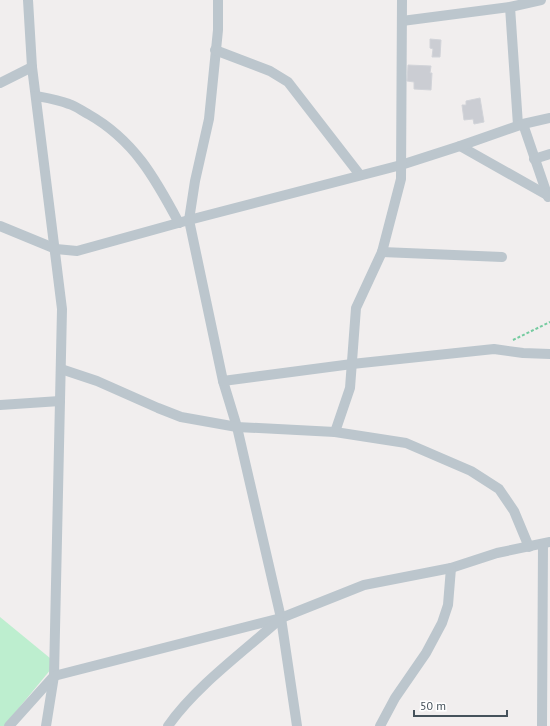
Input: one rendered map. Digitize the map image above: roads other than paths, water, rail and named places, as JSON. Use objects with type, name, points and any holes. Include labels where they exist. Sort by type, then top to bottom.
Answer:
[{"type":"street","points":[[28,0],[32,67],[56,249],[62,309],[54,676],[46,726]]},
{"type":"street","points":[[184,221],[209,119],[218,0]]},
{"type":"street","points":[[335,432],[350,388],[356,308],[382,252],[401,178],[403,136],[402,0]]},
{"type":"street","points":[[402,21],[510,7],[541,0]]},
{"type":"street","points":[[510,7],[520,124],[548,197]]},
{"type":"street","points":[[215,50],[270,70],[288,82],[360,175]]},
{"type":"street","points":[[0,83],[32,67]]},
{"type":"street","points":[[36,96],[71,104],[100,121],[121,137],[141,160],[184,221],[223,381],[237,427],[281,618],[297,726]]},
{"type":"street","points":[[0,226],[56,249],[77,251],[184,221],[401,165],[460,146],[520,124],[550,118]]},
{"type":"street","points":[[460,146],[548,197]]},
{"type":"street","points":[[534,159],[550,154]]},
{"type":"street","points":[[382,252],[502,257]]},
{"type":"street","points":[[223,381],[352,364],[494,349],[523,353],[550,354]]},
{"type":"street","points":[[61,369],[97,381],[182,417],[237,427],[335,432],[406,443],[471,471],[499,489],[514,511],[529,547]]},
{"type":"street","points":[[0,405],[60,401]]},
{"type":"street","points":[[9,726],[54,676],[281,618],[364,585],[451,568],[498,553],[547,543],[542,726]]},
{"type":"street","points":[[380,726],[395,698],[426,653],[442,623],[448,605],[451,568]]},
{"type":"street","points":[[168,726],[174,717],[211,680],[281,618]]}]
